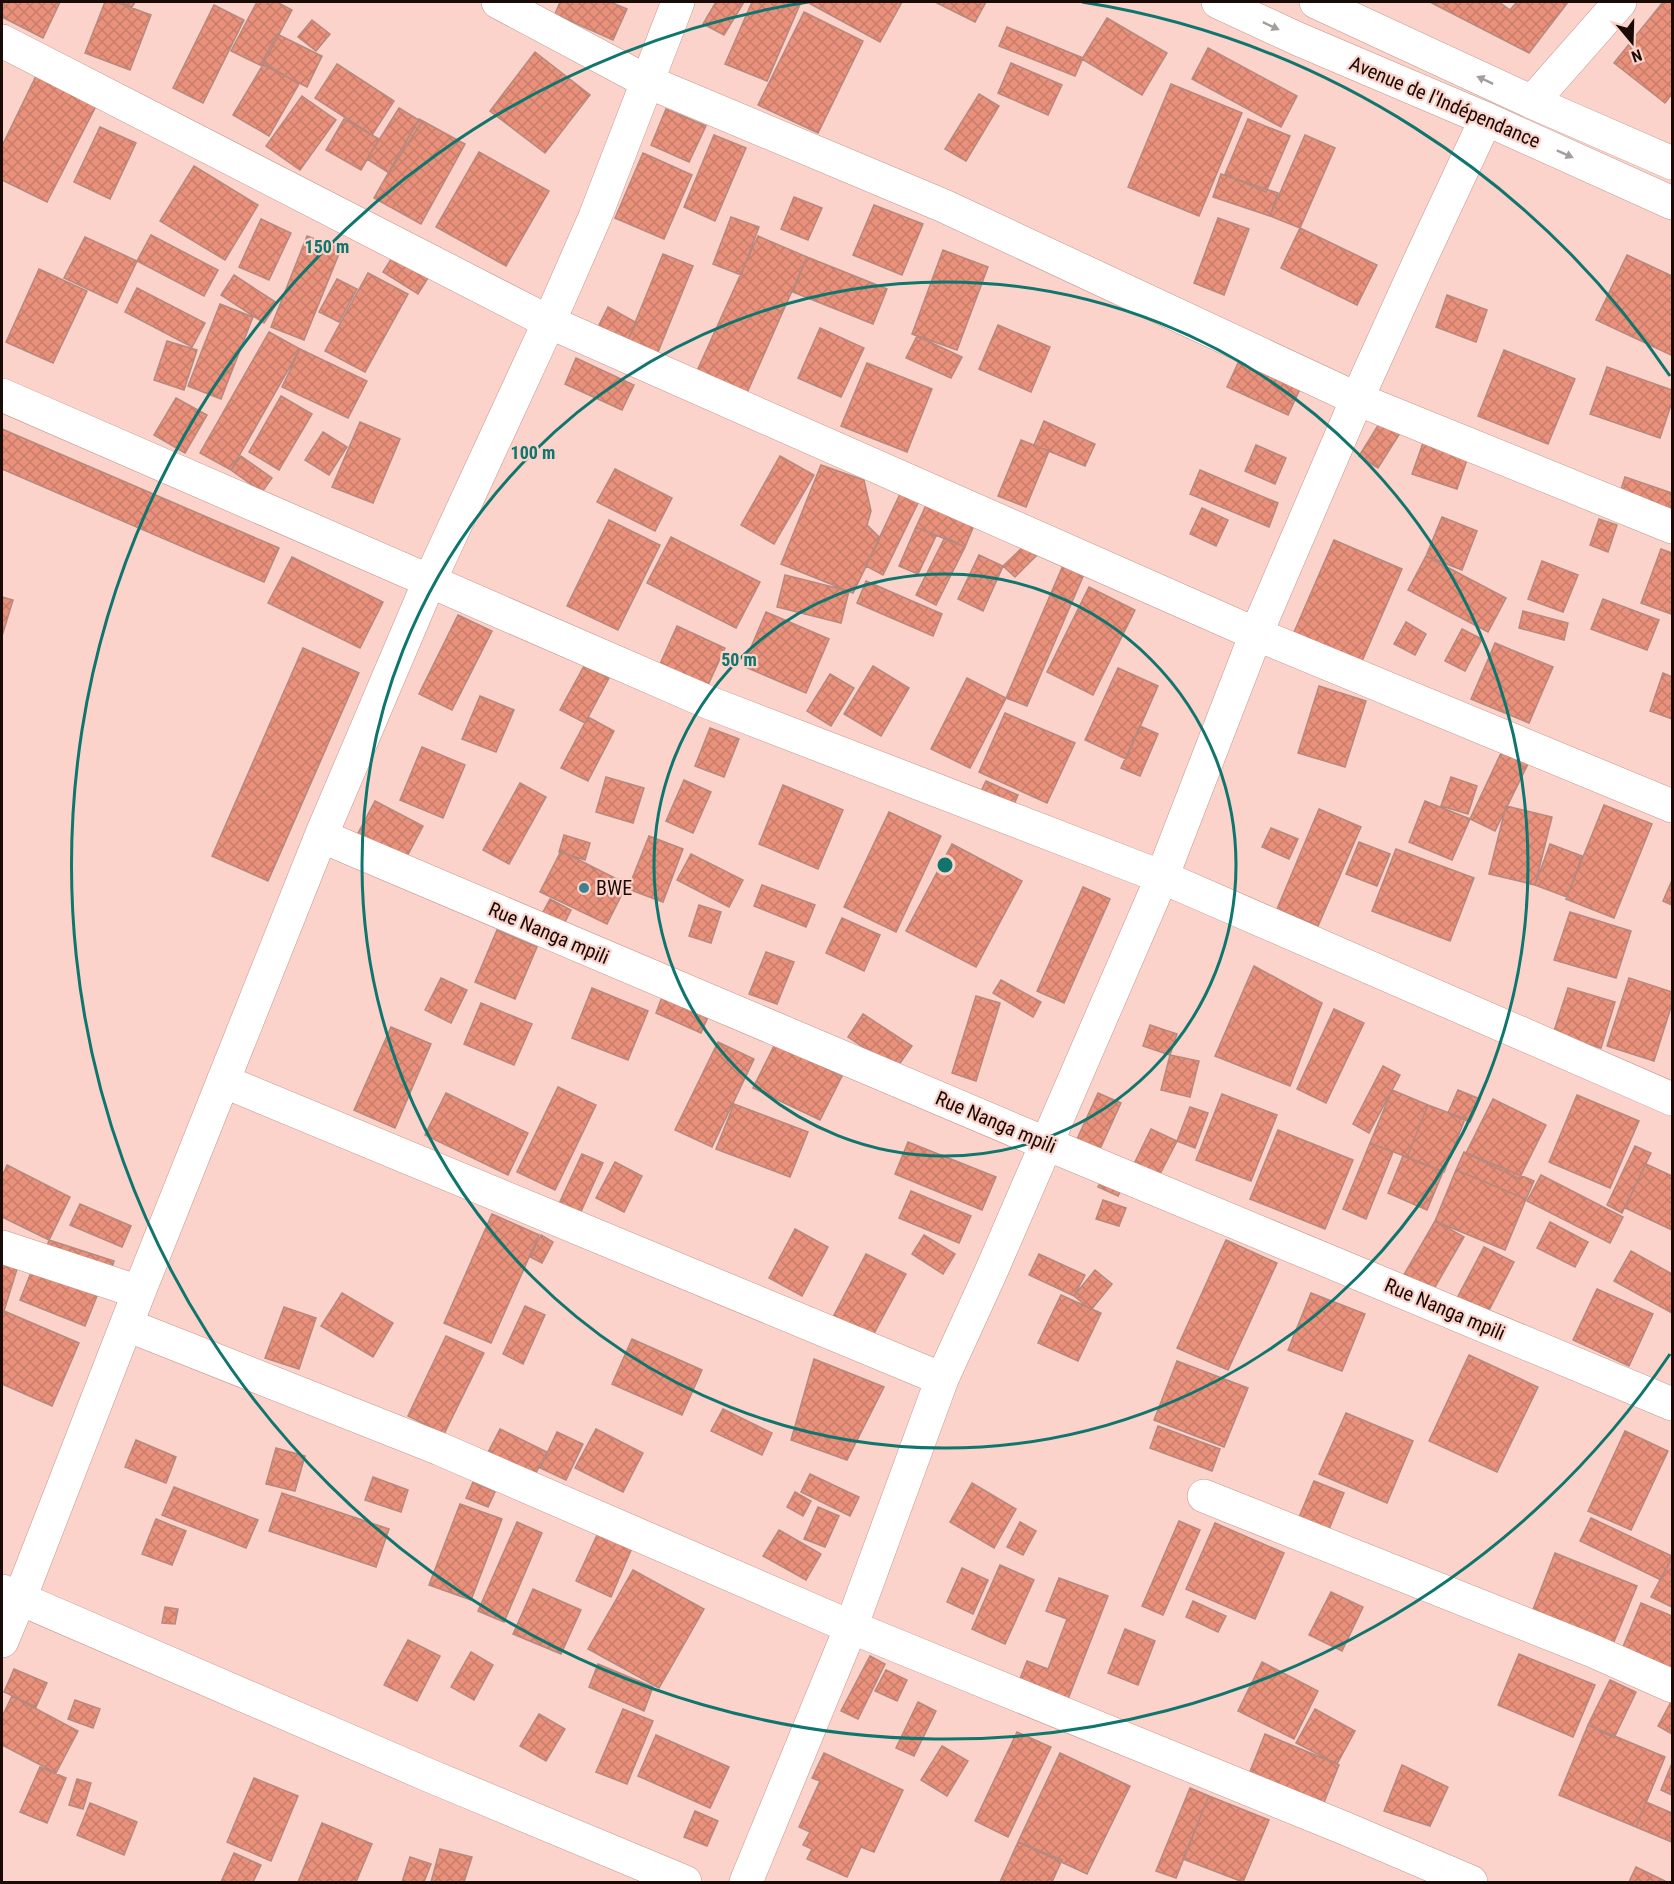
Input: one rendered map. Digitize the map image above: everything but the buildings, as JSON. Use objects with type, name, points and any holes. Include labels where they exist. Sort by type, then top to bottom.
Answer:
[{"type":"street","points":[[498,2],[646,81],[944,206],[1357,399],[1672,527]]},
{"type":"street","points":[[2,1641],[11,1595],[127,1325],[321,836],[429,582],[595,217],[678,2]]},
{"type":"street","name":"Avenue de l'Indépendance","points":[[1218,2],[1672,203]]},
{"type":"street","name":"Avenue de l'Indépendance","points":[[1316,2],[1532,102],[1672,163]]},
{"type":"street","points":[[1532,102],[1620,2]]},
{"type":"street","points":[[2,41],[549,322],[1256,634],[1672,806]]},
{"type":"street","points":[[746,1882],[851,1627],[942,1379],[1047,1144],[1162,877],[1256,634],[1357,399],[1486,119]]},
{"type":"street","points":[[2,395],[710,703],[1162,877],[1672,1099]]},
{"type":"street","name":"Rue Nanga mpili","points":[[321,836],[1047,1144],[1672,1404]]},
{"type":"street","points":[[223,1081],[942,1379]]},
{"type":"street","points":[[2,1248],[139,1292]]},
{"type":"street","points":[[127,1325],[440,1449],[851,1627],[1471,1882]]},
{"type":"street","points":[[1204,1496],[1593,1651],[1672,1686]]},
{"type":"street","points":[[11,1595],[428,1775],[685,1882]]},
{"type":"place","name":"BWE","points":[[584,888]]}]
